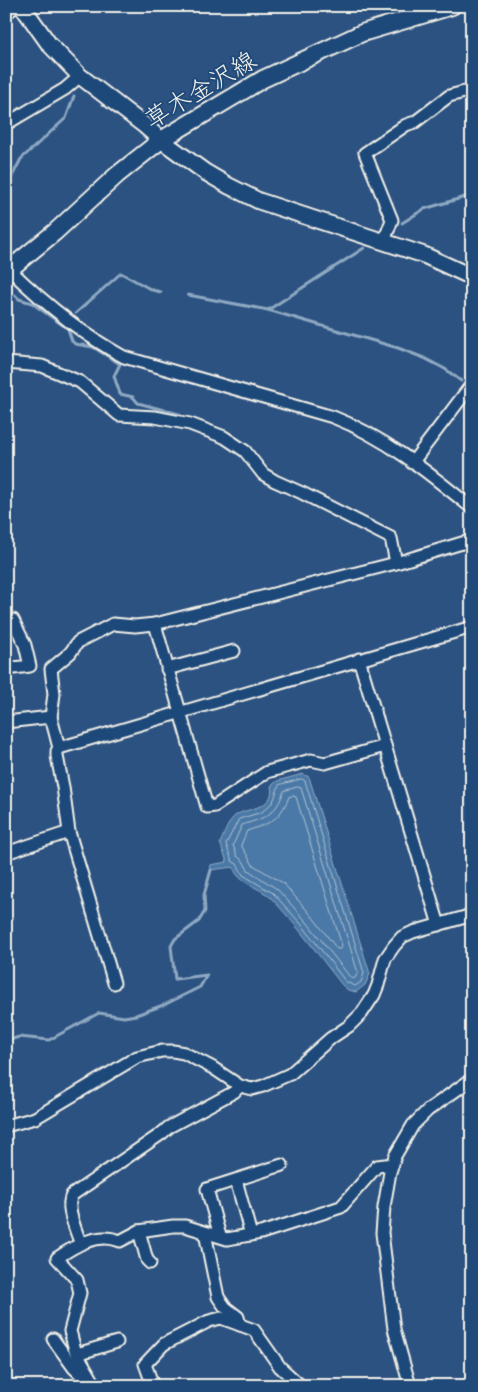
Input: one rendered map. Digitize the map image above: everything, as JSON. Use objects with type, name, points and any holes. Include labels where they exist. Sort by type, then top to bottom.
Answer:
[{"type":"main road","name":"草木金沢線","points":[[8,271],[161,140],[263,79],[362,33],[452,6]]},
{"type":"street","points":[[6,13],[16,6]]},
{"type":"street","points":[[22,6],[49,44],[80,76],[205,172],[259,201],[424,255],[472,277]]},
{"type":"street","points":[[6,124],[65,89],[80,76]]},
{"type":"street","points":[[384,241],[392,220],[365,153],[406,125],[415,122],[449,96],[472,90]]},
{"type":"street","points":[[8,271],[54,310],[93,339],[124,357],[333,417],[370,433],[472,508]]},
{"type":"street","points":[[6,363],[42,366],[80,382],[118,415],[164,419],[190,424],[224,437],[245,451],[263,474],[391,538],[396,563]]},
{"type":"street","points":[[412,463],[472,384]]},
{"type":"street","points":[[60,748],[51,717],[54,694],[51,669],[70,653],[78,642],[114,624],[127,626],[154,624],[396,563],[472,540]]},
{"type":"street","points":[[6,619],[13,620],[25,645],[30,666],[6,669]]},
{"type":"street","points":[[154,624],[207,807],[215,806],[267,772],[311,760],[325,763],[385,746]]},
{"type":"street","points":[[114,983],[69,832],[57,756],[57,751],[60,748],[472,627]]},
{"type":"street","points":[[167,669],[234,651]]},
{"type":"street","points":[[359,659],[439,925]]},
{"type":"street","points":[[6,722],[51,717]]},
{"type":"street","points":[[6,853],[69,832]]},
{"type":"street","points":[[6,1126],[35,1118],[137,1057],[162,1051],[184,1053],[213,1068],[240,1086],[252,1089],[290,1074],[331,1038],[349,1026],[362,1013],[374,995],[385,959],[402,937],[472,915]]},
{"type":"street","points":[[410,1386],[394,1329],[382,1233],[384,1207],[393,1164],[401,1144],[412,1125],[428,1110],[472,1079]]},
{"type":"street","points":[[80,1242],[71,1214],[69,1199],[72,1195],[169,1127],[234,1092],[240,1086]]},
{"type":"street","points":[[95,1386],[77,1354],[70,1331],[80,1293],[77,1280],[57,1258],[80,1242],[111,1237],[120,1240],[139,1231],[185,1226],[227,1239],[261,1233],[342,1207],[377,1166],[393,1164]]},
{"type":"street","points":[[220,1236],[207,1189],[282,1165]]},
{"type":"street","points":[[236,1180],[251,1235]]},
{"type":"street","points":[[139,1231],[147,1260],[150,1263]]},
{"type":"street","points":[[205,1233],[218,1297],[224,1307],[238,1317],[240,1325]]},
{"type":"street","points":[[152,1386],[145,1364],[164,1344],[209,1321],[220,1318],[254,1330],[280,1367],[302,1386]]},
{"type":"street","points":[[53,1339],[74,1368],[83,1378],[95,1386]]},
{"type":"street","points":[[77,1354],[117,1342]]},
{"type":"water","points":[[303,774],[309,777],[370,974],[365,985],[356,992],[348,990],[342,985],[271,898],[244,882],[233,867],[211,870],[210,865],[227,862],[220,843],[228,824],[233,818],[265,803],[271,794],[271,786],[277,781]]},
{"type":"waterway","points":[[6,188],[21,159],[66,118],[74,96]]},
{"type":"waterway","points":[[402,223],[424,209],[472,195]]},
{"type":"waterway","points":[[268,310],[364,248]]},
{"type":"waterway","points":[[76,313],[121,273],[152,290],[161,292]]},
{"type":"waterway","points":[[15,295],[19,299],[32,303],[68,329],[75,344],[93,347],[120,364],[114,376],[120,394],[133,397],[138,403],[179,414]]},
{"type":"waterway","points":[[188,295],[268,310],[398,348],[424,358],[445,369],[461,381]]},
{"type":"waterway","points":[[6,1041],[19,1037],[49,1040],[99,1013],[124,1017],[136,1015],[166,1004],[200,987],[207,975],[175,979],[171,946],[175,939],[199,921],[205,911],[204,895],[211,870]]}]
